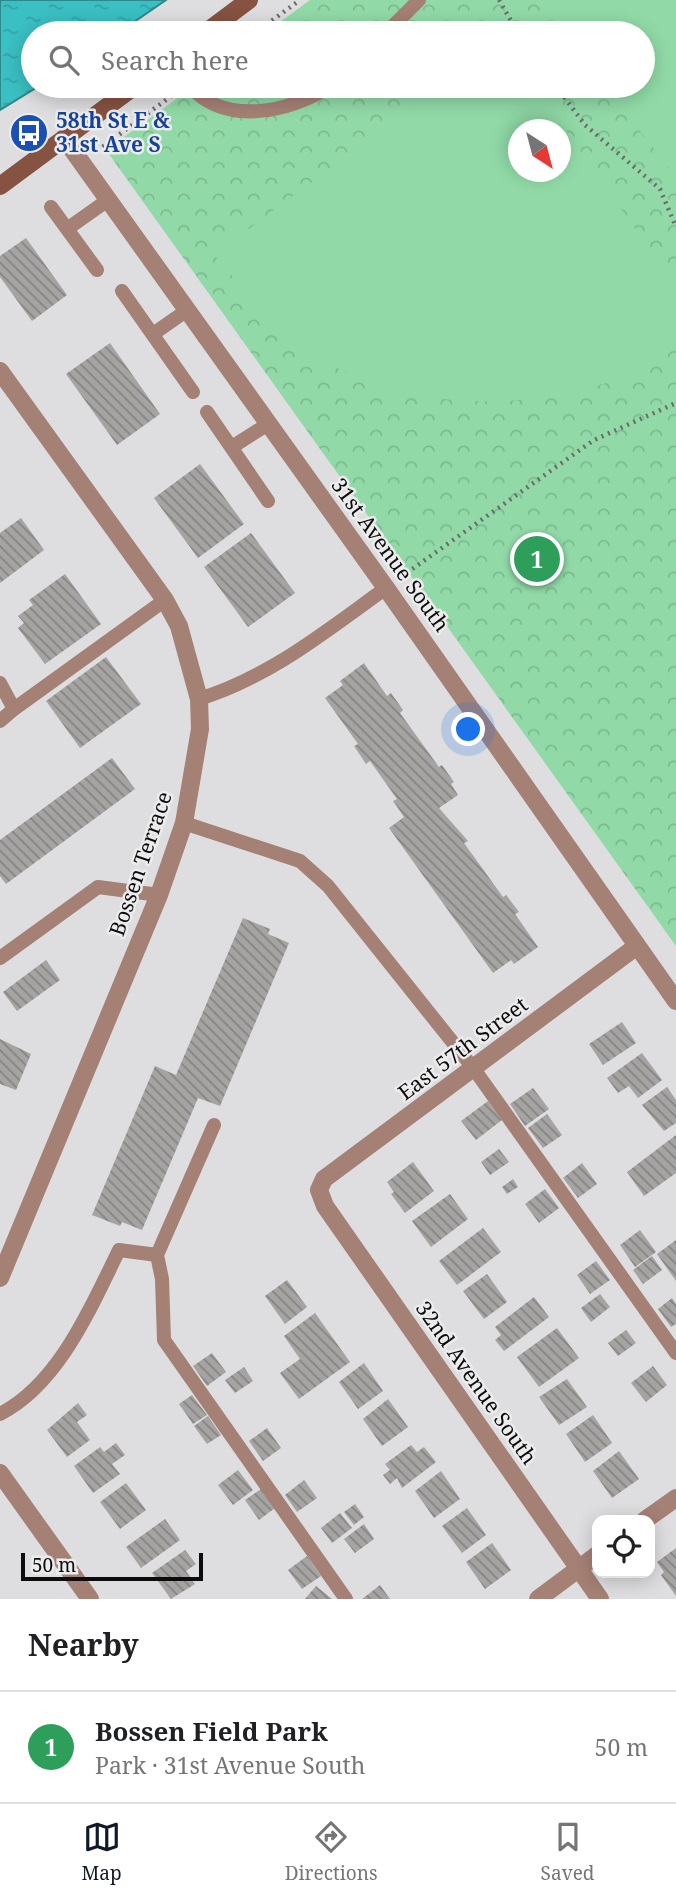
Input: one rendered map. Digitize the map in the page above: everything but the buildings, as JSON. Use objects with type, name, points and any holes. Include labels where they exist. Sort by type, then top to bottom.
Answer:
[{"type":"street","points":[[221,21],[249,0]]},
{"type":"street","points":[[0,186],[119,98]]},
{"type":"street","name":"31st Avenue South","points":[[64,138],[386,588],[676,1001]]},
{"type":"street","name":"Bossen Terrace","points":[[0,371],[165,600],[179,626],[199,699],[200,729],[184,822],[159,895],[0,1278]]},
{"type":"street","name":"East 57th Street","points":[[319,1190],[324,1179],[637,946]]},
{"type":"street","name":"32nd Avenue South","points":[[319,1190],[325,1206],[600,1599]]},
{"type":"street","points":[[0,1473],[90,1599]]},
{"type":"street","points":[[652,1515],[676,1498]]},
{"type":"street","points":[[538,1599],[592,1559]]},
{"type":"lane","points":[[398,21],[419,0]]},
{"type":"lane","points":[[203,98],[211,104],[243,112],[306,98]]},
{"type":"lane","points":[[67,229],[108,200]]},
{"type":"lane","points":[[51,207],[97,270]]},
{"type":"lane","points":[[122,291],[193,392]]},
{"type":"lane","points":[[153,334],[186,311]]},
{"type":"lane","points":[[207,412],[268,500]]},
{"type":"lane","points":[[232,447],[268,424]]},
{"type":"lane","points":[[199,699],[223,691],[281,663],[386,588]]},
{"type":"lane","points":[[0,721],[165,600]]},
{"type":"lane","points":[[0,683],[13,709]]},
{"type":"lane","points":[[184,822],[300,861],[328,886],[474,1069],[676,1353]]},
{"type":"lane","points":[[0,958],[98,887],[159,895]]},
{"type":"lane","points":[[214,1125],[158,1255],[162,1279],[164,1340],[346,1599]]},
{"type":"lane","points":[[0,1415],[23,1401],[76,1337],[119,1250],[158,1255]]},
{"type":"path","points":[[271,21],[300,0]]},
{"type":"path","points":[[499,0],[511,21]]},
{"type":"path","points":[[96,152],[170,98]]},
{"type":"path","points":[[565,98],[585,125],[660,189],[676,227]]},
{"type":"path","points":[[386,588],[594,440],[676,403]]},
{"type":"green space","points":[[310,0],[676,0],[676,946],[106,150],[178,98],[655,98],[655,21],[281,21]]},
{"type":"green space","points":[[557,0],[676,0],[676,177],[614,98],[655,98],[655,21],[555,21],[553,18]]},
{"type":"green space","points":[[424,98],[543,98],[558,119],[508,119],[508,182],[571,182],[571,137],[676,287],[676,348],[650,364],[592,388],[529,399],[467,401],[408,395],[352,375],[325,362],[279,327],[214,255]]},
{"type":"water","points":[[0,0],[166,0],[135,21],[21,21],[21,97],[0,110]]},
{"type":"place","name":"58th St E & 31st Ave S","points":[[29,133]]},
{"type":"place","name":"Bossen Field Park","points":[[537,559]]}]
